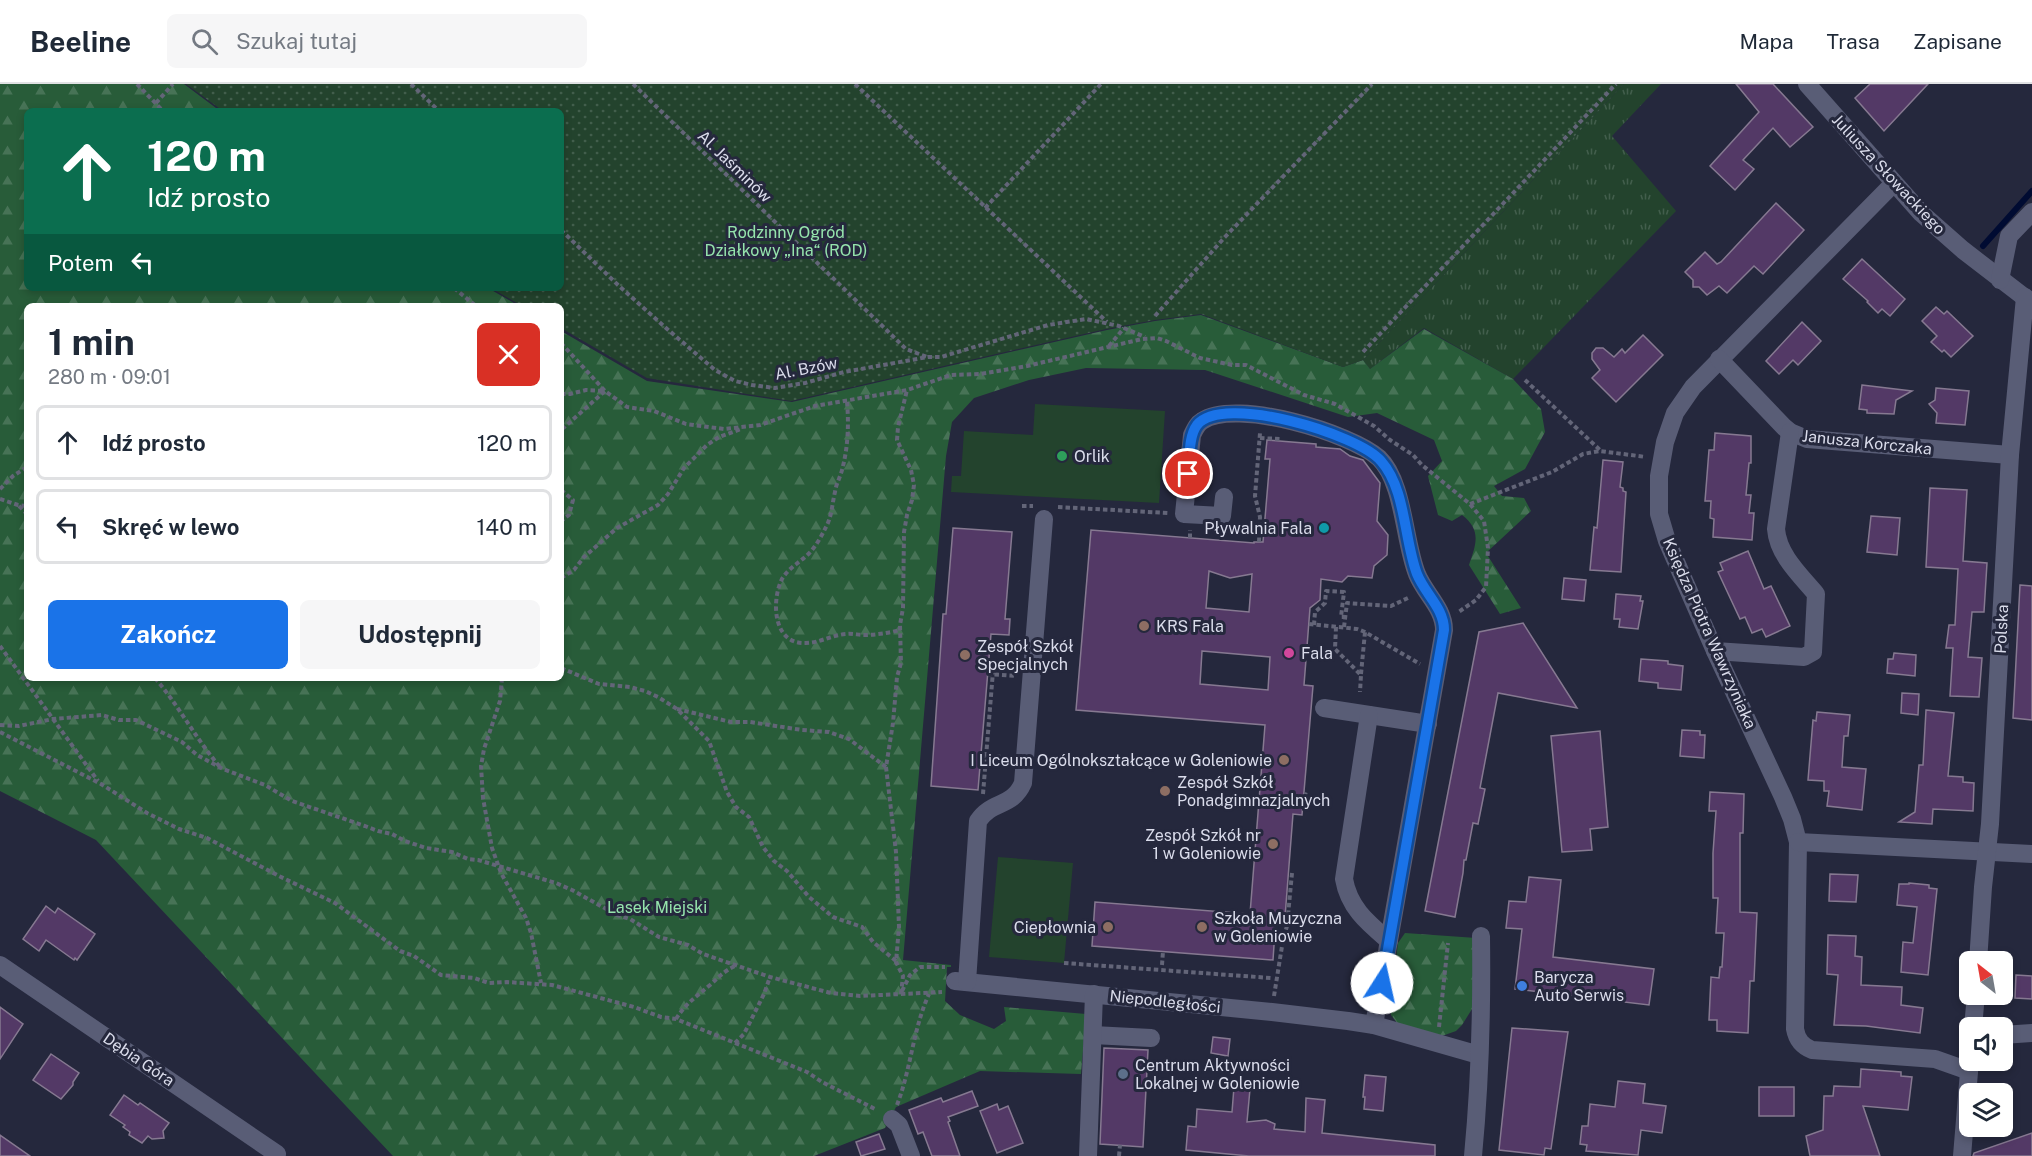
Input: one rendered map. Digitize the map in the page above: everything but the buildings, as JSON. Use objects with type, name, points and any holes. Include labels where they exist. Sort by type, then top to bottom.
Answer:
[{"type":"street","name":"Juliusza Słowackiego","points":[[1807,84],[1921,213],[1963,250],[2028,300]]},
{"type":"street","name":"Księdza Piotra Wawrzyniaka","points":[[1894,183],[1693,387],[1675,413],[1665,442],[1659,476],[1659,514],[1666,541],[1784,797],[1798,842],[1796,1035],[1802,1044],[1812,1050],[1935,1059],[1959,1064]]},
{"type":"street","points":[[2000,280],[2009,236],[2032,212]]},
{"type":"street","name":"Polska","points":[[1979,951],[1990,824],[2010,455],[2028,300]]},
{"type":"street","name":"Janusza Korczaka","points":[[1719,359],[1790,432],[1807,439],[2010,455]]},
{"type":"street","points":[[1224,497],[1222,516],[1184,514],[1192,435],[1196,426],[1209,417],[1232,414],[1272,416],[1358,444],[1380,459],[1388,469],[1395,486],[1417,573],[1444,620],[1441,649],[1374,1025]]},
{"type":"street","points":[[1715,651],[1804,657],[1813,652],[1816,594],[1785,556],[1777,539],[1776,529],[1790,432]]},
{"type":"street","points":[[961,982],[978,821],[984,812],[1018,795],[1023,783],[1045,511]]},
{"type":"street","points":[[1324,708],[1428,724]]},
{"type":"street","points":[[1369,715],[1344,879],[1347,894],[1352,903],[1366,920],[1389,941]]},
{"type":"street","points":[[1798,842],[2032,854]]},
{"type":"street","points":[[1473,1156],[1482,1007],[1481,936]]},
{"type":"street","name":"Dębia Góra","points":[[0,965],[277,1154]]},
{"type":"street","name":"Niepodległości","points":[[961,982],[1272,1011],[1374,1025],[1479,1055]]},
{"type":"street","points":[[1088,1156],[1094,994]]},
{"type":"street","points":[[2013,1034],[2032,1033]]},
{"type":"street","points":[[1093,1035],[1151,1038]]},
{"type":"street","points":[[1964,1152],[1970,1071]]},
{"type":"street","points":[[892,1119],[899,1125],[911,1156]]},
{"type":"path","points":[[137,84],[160,108]]},
{"type":"path","points":[[156,103],[173,84]]},
{"type":"path","points":[[411,84],[436,108]]},
{"type":"path","name":"Al. Jaśminów","points":[[633,84],[906,349],[928,357]]},
{"type":"path","points":[[855,84],[1107,323]]},
{"type":"path","points":[[985,207],[1101,84]]},
{"type":"path","points":[[1155,316],[1224,238],[1372,84]]},
{"type":"path","points":[[1363,352],[1616,84]]},
{"type":"path","name":"Al. Bzów","points":[[564,233],[618,285],[715,370],[735,381],[752,385],[775,388],[806,383],[844,372],[956,353],[1048,325],[1086,319],[1124,328],[1143,337],[1166,340],[1200,358],[1232,365],[1246,365],[1304,395],[1335,404],[1374,426],[1413,455],[1470,504],[1484,521],[1488,534],[1486,587],[1476,600],[1444,620]]},
{"type":"path","points":[[458,291],[472,303]]},
{"type":"path","points":[[1108,346],[1124,328]]},
{"type":"path","points":[[564,346],[605,391],[627,407],[654,411],[686,424],[724,429],[760,425],[815,406],[907,390],[951,375],[980,374],[992,370],[1027,366],[1067,358],[1108,346],[1157,338]]},
{"type":"path","points":[[1525,380],[1600,450]]},
{"type":"path","points":[[564,394],[586,390],[605,391]]},
{"type":"path","points":[[896,962],[898,927],[896,852],[886,767],[897,677],[901,663],[904,532],[914,485],[911,470],[897,440],[907,390]]},
{"type":"path","points":[[564,427],[605,391]]},
{"type":"path","points":[[847,402],[848,430],[831,517],[808,555],[788,570],[783,577],[779,587],[778,621],[781,631],[788,639],[808,644],[849,633],[871,635],[900,630]]},
{"type":"path","points":[[564,576],[574,570],[617,528],[658,505],[668,494],[684,468],[707,445],[719,437],[746,427]]},
{"type":"path","points":[[1259,542],[1259,508],[1255,496],[1260,431]]},
{"type":"path","points":[[1260,438],[1281,440]]},
{"type":"path","points":[[1470,504],[1552,472],[1575,457],[1600,450],[1662,460]]},
{"type":"path","points":[[0,489],[24,469]]},
{"type":"path","points":[[564,492],[573,500],[569,515],[564,518]]},
{"type":"path","points":[[0,499],[24,506]]},
{"type":"path","points":[[18,505],[24,511]]},
{"type":"path","points":[[1022,506],[1045,511],[1184,514]]},
{"type":"path","points":[[1345,617],[1341,617],[1344,592],[1326,591],[1325,603],[1315,612],[1311,625],[1344,627],[1365,632],[1426,668]]},
{"type":"path","points":[[1344,627],[1347,603],[1391,606],[1417,594]]},
{"type":"path","points":[[1336,627],[1335,649],[1361,675]]},
{"type":"path","points":[[1360,692],[1365,632]]},
{"type":"path","points":[[0,646],[24,679]]},
{"type":"path","points":[[564,669],[599,684],[645,691],[658,696],[677,709],[709,741],[727,792],[736,807],[749,817],[763,847],[774,861],[809,897],[833,917],[862,927],[873,942],[891,956],[903,976],[901,994]]},
{"type":"path","points":[[987,674],[1031,677]]},
{"type":"path","points":[[25,681],[101,784]]},
{"type":"path","points":[[157,681],[182,713],[189,727],[223,770]]},
{"type":"path","points":[[502,681],[500,701],[484,749],[481,766],[485,816],[492,848],[499,866],[526,918],[541,983]]},
{"type":"path","points":[[677,709],[730,722],[750,722],[829,732],[849,739],[886,767]]},
{"type":"path","points":[[0,725],[19,726],[53,719],[102,715],[119,720],[136,720],[182,742],[197,755],[223,770],[266,785],[292,801],[392,834],[405,842],[452,852],[468,859],[564,886],[617,915],[630,919],[659,937],[688,945],[703,954],[770,977],[831,993],[860,996],[931,993],[923,1008],[906,1082],[892,1119],[866,1102],[822,1082],[807,1072],[676,1019],[661,1017],[552,984],[489,983],[474,978],[441,975],[414,956],[400,951],[335,903],[207,838],[179,830],[101,784],[0,732]]},
{"type":"path","points":[[981,756],[1025,757]]},
{"type":"path","points":[[1272,1011],[1287,926],[1292,873]]},
{"type":"path","points":[[1438,1042],[1448,943]]},
{"type":"path","points":[[1162,965],[1163,951]]},
{"type":"path","points":[[1064,963],[1271,978]]},
{"type":"path","points":[[676,1019],[696,994],[710,985],[722,972],[737,964]]},
{"type":"path","points":[[901,994],[910,975],[920,967],[949,968],[961,982]]},
{"type":"path","points":[[735,1043],[744,1034],[770,977]]},
{"type":"path","points":[[1119,1156],[1120,1145]]},
{"type":"green space","name":"Lasek Miejski","points":[[0,84],[184,84],[216,108],[24,108],[24,291],[493,291],[514,303],[24,303],[24,681],[564,681],[564,333],[647,381],[792,402],[1107,330],[1201,315],[1343,367],[1363,360],[1370,369],[1424,329],[1513,379],[1541,409],[1545,432],[1525,469],[1494,486],[1502,496],[1524,498],[1531,511],[1486,553],[1521,608],[1500,614],[1469,565],[1476,538],[1473,526],[1462,515],[1452,521],[1438,515],[1428,476],[1442,461],[1434,440],[1377,413],[1348,417],[1205,370],[1086,368],[1029,380],[974,398],[952,422],[946,456],[903,960],[951,965],[947,967],[945,1001],[960,1015],[994,1029],[1006,1021],[1004,1007],[1086,1014],[1081,1074],[980,1071],[896,1107],[885,1128],[814,1156],[393,1156],[96,840],[0,791]]},
{"type":"green space","name":"Rodzinny Ogród Działkowy „Ina“ (ROD)","points":[[186,84],[1624,84],[1363,360],[1343,367],[1201,314],[1106,329],[791,401],[647,378],[564,330],[564,303],[517,303],[496,291],[564,291],[564,108],[219,108]]},
{"type":"green space","points":[[1624,84],[1661,84],[1612,136],[1676,211],[1513,379],[1424,328],[1370,369],[1363,360]]},
{"type":"green space","name":"Orlik","points":[[1035,404],[1165,411],[1159,503],[951,492],[952,476],[961,476],[964,431],[1033,435]]},
{"type":"green space","points":[[998,857],[1073,863],[1064,963],[989,957]]},
{"type":"green space","points":[[1405,933],[1476,938],[1472,1009],[1456,1031],[1439,1037],[1398,1024],[1391,1015],[1390,1005],[1398,943]]},
{"type":"waterway","points":[[1983,246],[2032,191]]},
{"type":"place","name":"Orlik","points":[[1062,456]]},
{"type":"place","name":"Pływalnia Fala","points":[[1324,528]]},
{"type":"place","name":"KRS Fala","points":[[1144,626]]},
{"type":"place","name":"Fala","points":[[1289,653]]},
{"type":"place","name":"Zespół Szkół Specjalnych","points":[[965,655]]},
{"type":"place","name":"I Liceum Ogólnokształcące w Goleniowie","points":[[1284,760]]},
{"type":"place","name":"Zespół Szkół Ponadgimnazjalnych","points":[[1165,791]]},
{"type":"place","name":"Zespół Szkół nr 1 w Goleniowie","points":[[1273,844]]},
{"type":"place","name":"Ciepłownia","points":[[1108,927]]},
{"type":"place","name":"Szkoła Muzyczna w Goleniowie","points":[[1202,927]]},
{"type":"place","name":"Barycza Auto Serwis","points":[[1522,986]]},
{"type":"place","name":"Centrum Aktywności Lokalnej w Goleniowie","points":[[1123,1074]]},
{"type":"route","points":[[1188,474],[1192,435],[1196,426],[1209,417],[1254,414],[1299,423],[1358,444],[1380,459],[1388,469],[1395,486],[1417,573],[1444,620],[1444,630],[1382,983]]}]
